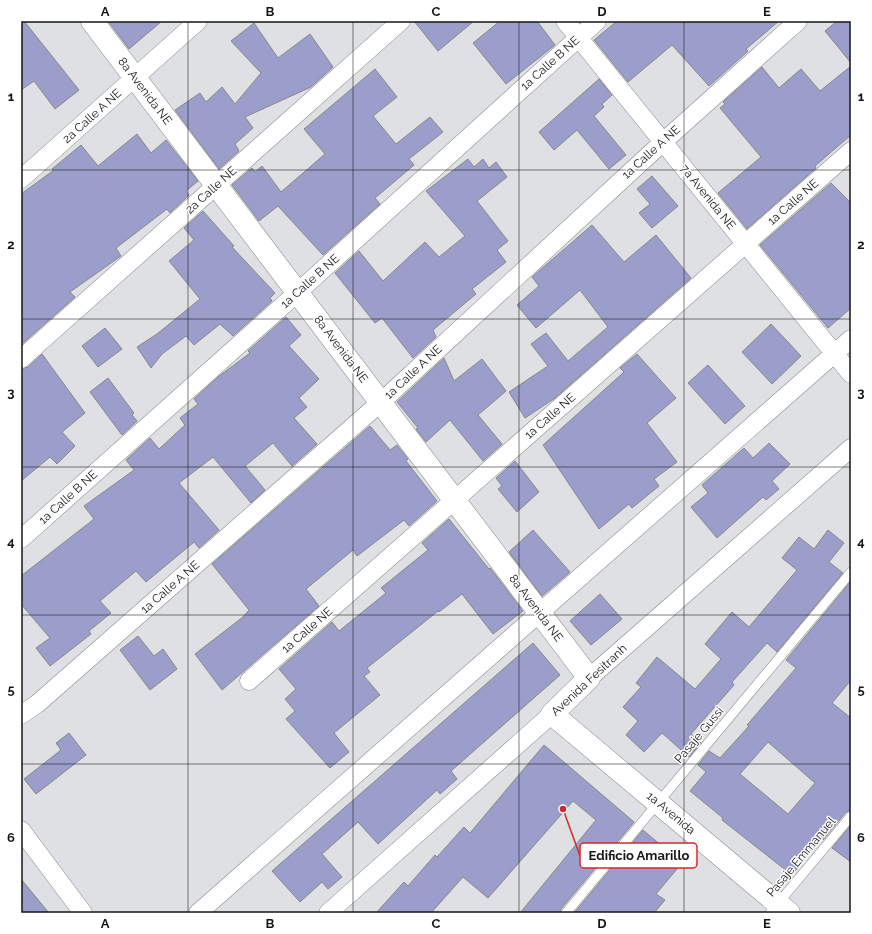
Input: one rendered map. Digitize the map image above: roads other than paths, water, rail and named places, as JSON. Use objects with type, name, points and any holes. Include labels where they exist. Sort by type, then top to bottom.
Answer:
[{"type":"street","name":"8a Avenida NE","points":[[92,21],[589,678]]},
{"type":"street","name":"2a Calle A NE","points":[[21,178],[198,21]]},
{"type":"street","name":"2a Calle NE","points":[[21,359],[401,21]]},
{"type":"street","name":"7a Avenida NE","points":[[565,21],[851,374]]},
{"type":"street","name":"1a Calle B NE","points":[[21,539],[298,292],[597,21]]},
{"type":"street","name":"1a Calle A NE","points":[[21,715],[36,704],[381,402],[662,142],[798,21]]},
{"type":"street","name":"1a Calle NE","points":[[249,681],[851,151]]},
{"type":"street","points":[[198,913],[851,340]]},
{"type":"street","name":"Avenida Fesitranh","points":[[328,913],[552,714],[589,678],[851,448]]},
{"type":"street","name":"1a Avenida","points":[[552,714],[658,803],[779,910]]},
{"type":"street","points":[[21,830],[83,913]]},
{"type":"lane","name":"Pasaje Gussi","points":[[566,913],[851,572]]},
{"type":"lane","name":"Pasaje Emmanuel","points":[[779,910],[851,816]]},
{"type":"place","name":"Edificio Amarillo","points":[[563,809]]}]
